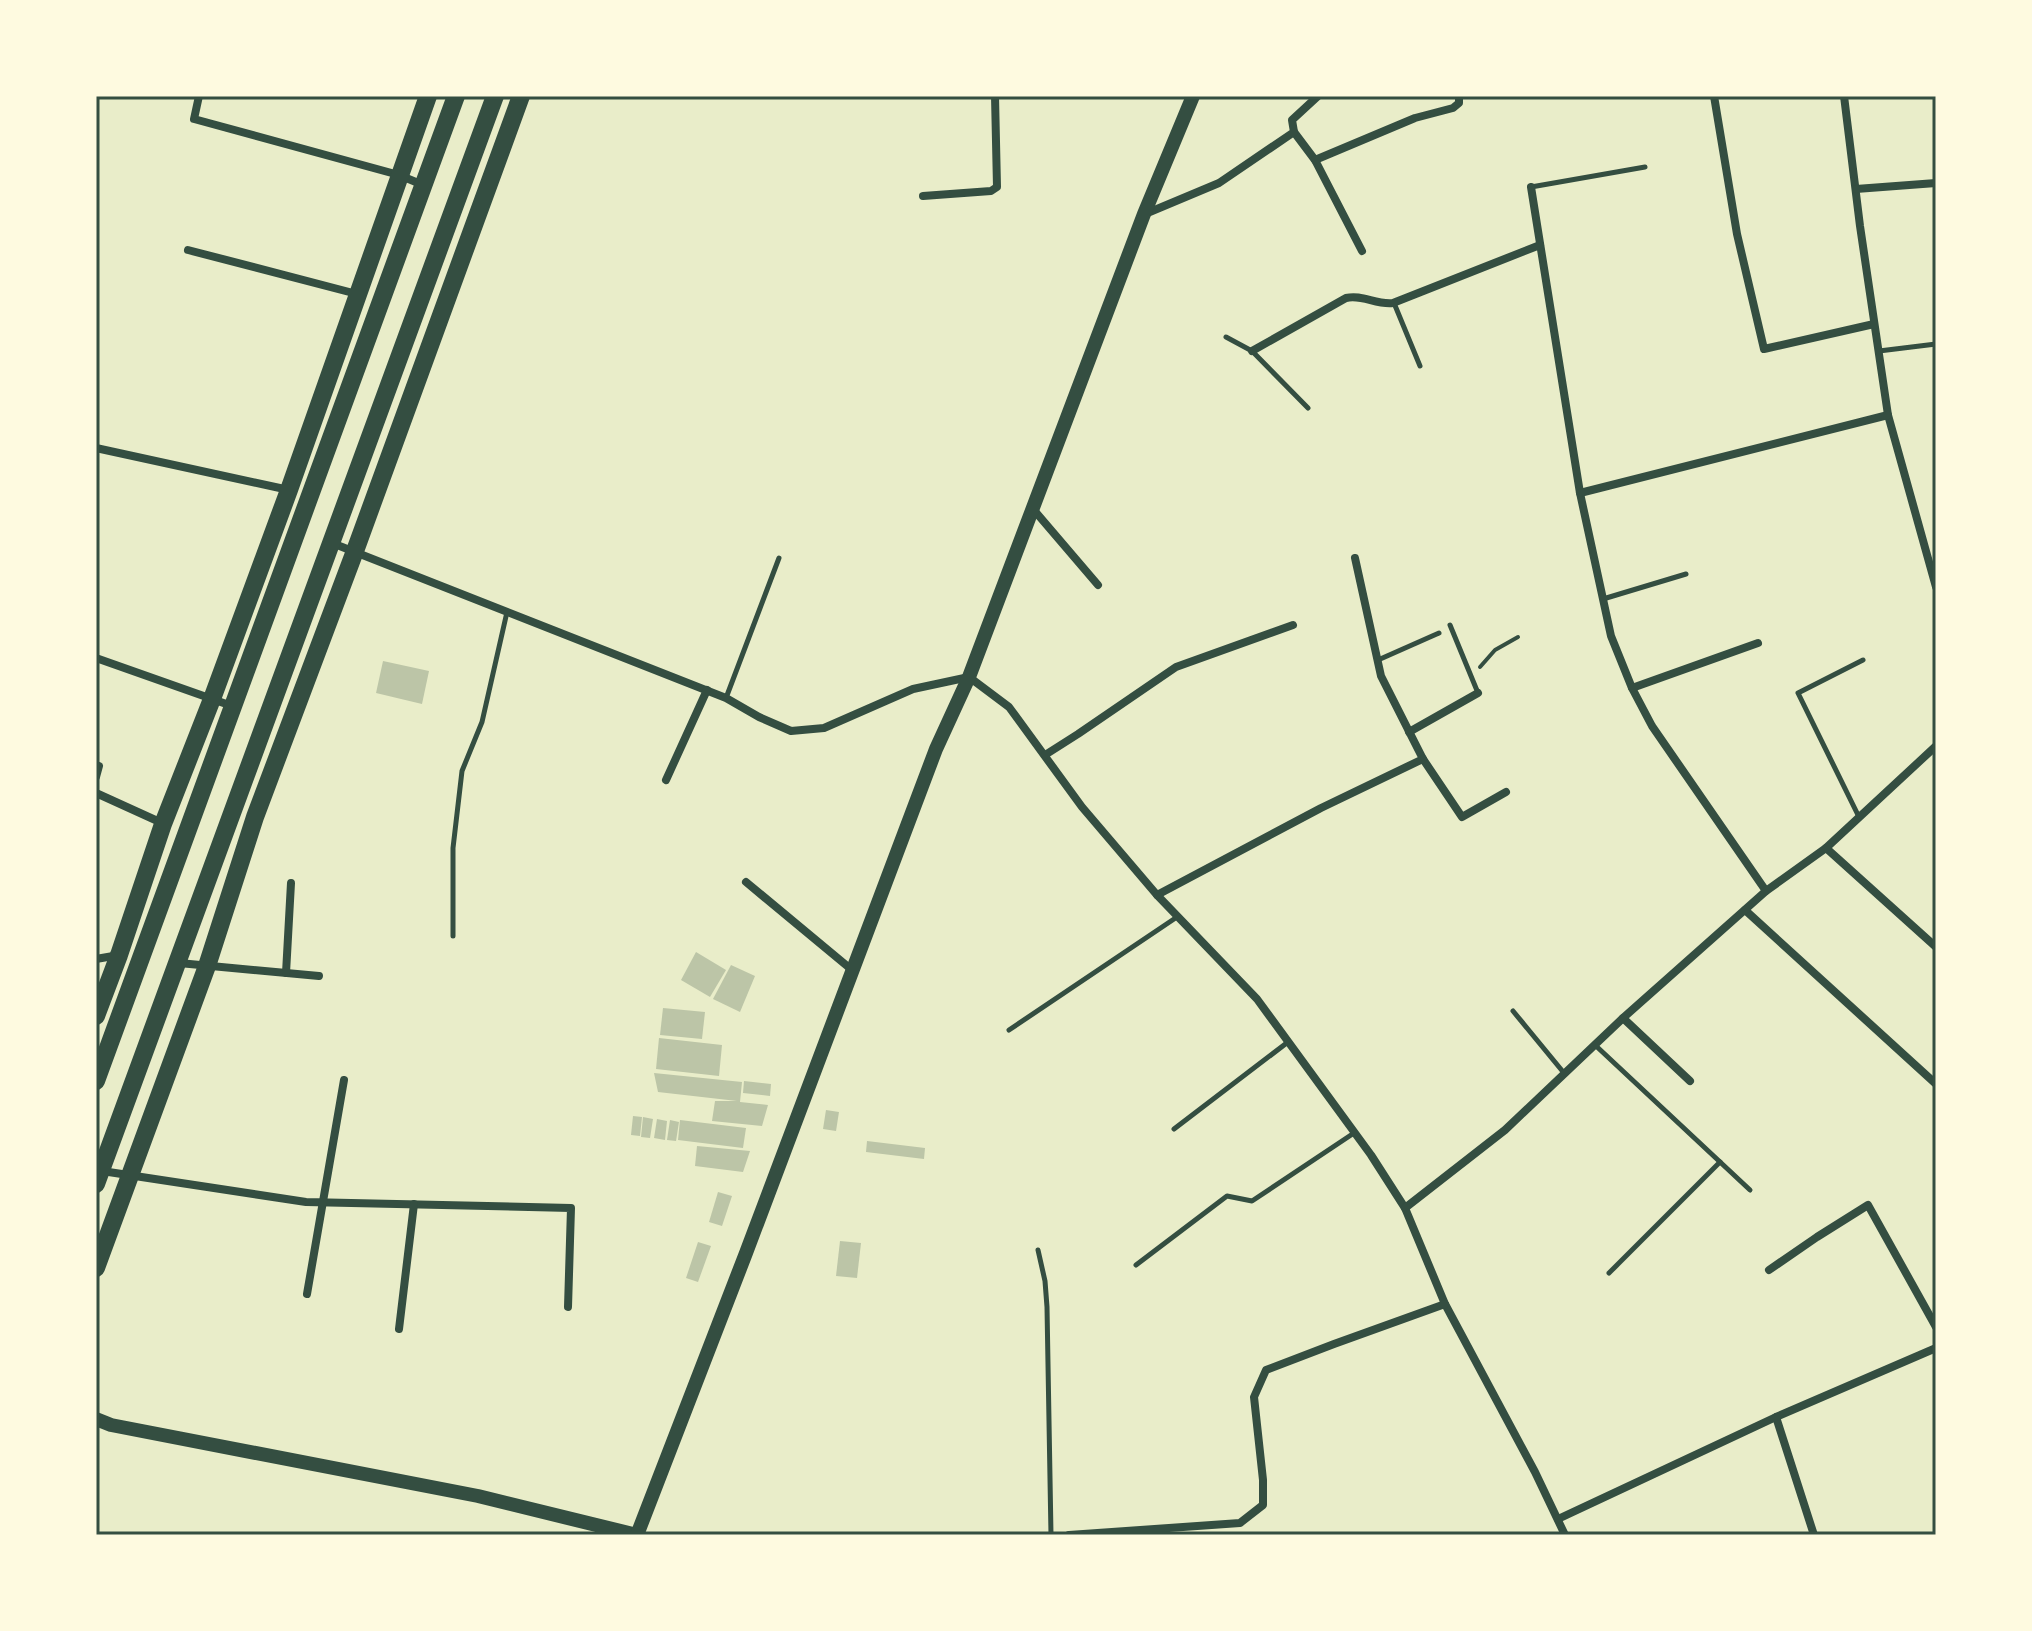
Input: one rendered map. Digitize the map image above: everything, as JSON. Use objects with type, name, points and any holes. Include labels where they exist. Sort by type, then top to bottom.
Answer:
[{"type":"highway","points":[[96,1016],[163,824],[289,490],[428,96]]},
{"type":"highway","points":[[96,1081],[456,96]]},
{"type":"highway","points":[[98,1178],[495,96]]},
{"type":"highway","points":[[96,1268],[207,966],[255,817],[521,96]]},
{"type":"street","points":[[199,96],[194,119],[399,175],[424,185]]},
{"type":"street","points":[[923,196],[991,191],[997,187],[995,96]]},
{"type":"street","points":[[96,1419],[111,1425],[478,1496],[637,1535],[936,749],[969,677],[1144,214],[1193,96]]},
{"type":"street","points":[[1318,96],[1291,123],[1315,160],[1362,251]]},
{"type":"street","points":[[1315,160],[1415,118],[1453,108],[1459,103],[1459,96]]},
{"type":"street","points":[[1714,96],[1737,234],[1764,349],[1874,324]]},
{"type":"street","points":[[1844,96],[1888,415],[1936,587]]},
{"type":"street","points":[[1144,214],[1219,183],[1294,132]]},
{"type":"street","points":[[1856,189],[1936,183]]},
{"type":"street","points":[[1531,187],[1580,493],[1611,636],[1632,688],[1652,726],[1766,891]]},
{"type":"street","points":[[1252,351],[1350,296],[1382,304],[1393,303],[1540,245]]},
{"type":"street","points":[[188,250],[357,294]]},
{"type":"street","points":[[1580,493],[1888,415]]},
{"type":"street","points":[[96,448],[289,490]]},
{"type":"street","points":[[1033,508],[1098,585]]},
{"type":"street","points":[[332,543],[707,690],[791,731],[824,728],[913,689],[969,677],[1009,707],[1082,807],[1157,895],[1257,999],[1355,1132],[1405,1208],[1445,1304],[1565,1535]]},
{"type":"street","points":[[1355,558],[1381,676],[1423,759],[1462,817],[1506,792]]},
{"type":"street","points":[[1045,755],[1176,667],[1293,625]]},
{"type":"street","points":[[1632,688],[1758,643]]},
{"type":"street","points":[[96,658],[233,706]]},
{"type":"street","points":[[666,780],[707,690]]},
{"type":"street","points":[[1409,732],[1478,693]]},
{"type":"street","points":[[1405,1208],[1505,1130],[1623,1018],[1766,891],[1826,848],[1936,746]]},
{"type":"street","points":[[1157,895],[1321,808],[1423,759]]},
{"type":"street","points":[[96,765],[99,766],[96,777]]},
{"type":"street","points":[[96,793],[163,824]]},
{"type":"street","points":[[1826,848],[1936,947]]},
{"type":"street","points":[[746,882],[852,970]]},
{"type":"street","points":[[286,973],[291,883]]},
{"type":"street","points":[[1745,910],[1936,1084]]},
{"type":"street","points":[[96,959],[119,955]]},
{"type":"street","points":[[178,963],[319,976]]},
{"type":"street","points":[[1623,1018],[1690,1081]]},
{"type":"street","points":[[307,1294],[344,1080]]},
{"type":"street","points":[[98,1178],[130,1175],[306,1202],[571,1208],[568,1307]]},
{"type":"street","points":[[399,1329],[414,1204]]},
{"type":"street","points":[[1769,1270],[1868,1205],[1936,1327]]},
{"type":"street","points":[[1069,1535],[1240,1523],[1263,1505],[1254,1397],[1266,1370],[1445,1304]]},
{"type":"street","points":[[1558,1519],[1776,1417],[1936,1348]]},
{"type":"street","points":[[1776,1417],[1814,1535]]},
{"type":"street","points":[[1222,1524],[1222,1535]]},
{"type":"lane","points":[[1531,187],[1645,167]]},
{"type":"lane","points":[[1393,303],[1420,366]]},
{"type":"lane","points":[[1226,337],[1252,351],[1308,408]]},
{"type":"lane","points":[[1879,351],[1936,344]]},
{"type":"lane","points":[[726,698],[779,558]]},
{"type":"lane","points":[[1602,599],[1686,574]]},
{"type":"lane","points":[[453,936],[453,848],[462,771],[482,722],[508,611]]},
{"type":"lane","points":[[1450,625],[1478,693]]},
{"type":"lane","points":[[1377,660],[1439,633]]},
{"type":"lane","points":[[1859,817],[1798,693],[1863,660]]},
{"type":"lane","points":[[1009,1030],[1178,916]]},
{"type":"lane","points":[[1513,1011],[1564,1073]]},
{"type":"lane","points":[[1174,1129],[1288,1041]]},
{"type":"lane","points":[[1594,1045],[1750,1190]]},
{"type":"lane","points":[[1136,1265],[1227,1196],[1252,1201],[1355,1132]]},
{"type":"lane","points":[[1609,1273],[1720,1162]]},
{"type":"lane","points":[[1038,1250],[1047,1307],[1051,1535]]},
{"type":"path","points":[[1478,693],[1480,666],[1495,650],[1518,637]]},
{"type":"building","points":[[383,661],[429,671],[422,704],[376,693]]},
{"type":"building","points":[[696,952],[726,970],[710,997],[681,980]]},
{"type":"building","points":[[731,965],[755,976],[740,1012],[713,999]]},
{"type":"building","points":[[663,1008],[705,1012],[702,1039],[660,1035]]},
{"type":"building","points":[[659,1038],[722,1045],[719,1076],[656,1069]]},
{"type":"building","points":[[654,1073],[742,1082],[740,1102],[768,1105],[762,1126],[712,1121],[715,1101],[737,1101],[658,1092]]},
{"type":"building","points":[[744,1081],[771,1084],[770,1096],[743,1093]]},
{"type":"building","points":[[826,1110],[839,1112],[836,1131],[823,1129]]},
{"type":"building","points":[[633,1116],[642,1117],[640,1136],[631,1135]]},
{"type":"building","points":[[643,1117],[653,1119],[650,1138],[641,1137]]},
{"type":"building","points":[[657,1119],[667,1121],[665,1140],[654,1138]]},
{"type":"building","points":[[670,1120],[679,1122],[676,1141],[667,1140]]},
{"type":"building","points":[[680,1120],[746,1128],[743,1148],[678,1140]]},
{"type":"building","points":[[867,1141],[925,1148],[924,1159],[866,1152]]},
{"type":"building","points":[[697,1146],[750,1151],[743,1172],[695,1166]]},
{"type":"building","points":[[718,1192],[732,1196],[722,1226],[709,1222]]},
{"type":"building","points":[[840,1241],[861,1243],[857,1278],[836,1276]]},
{"type":"building","points":[[698,1242],[711,1246],[698,1282],[686,1278]]}]
